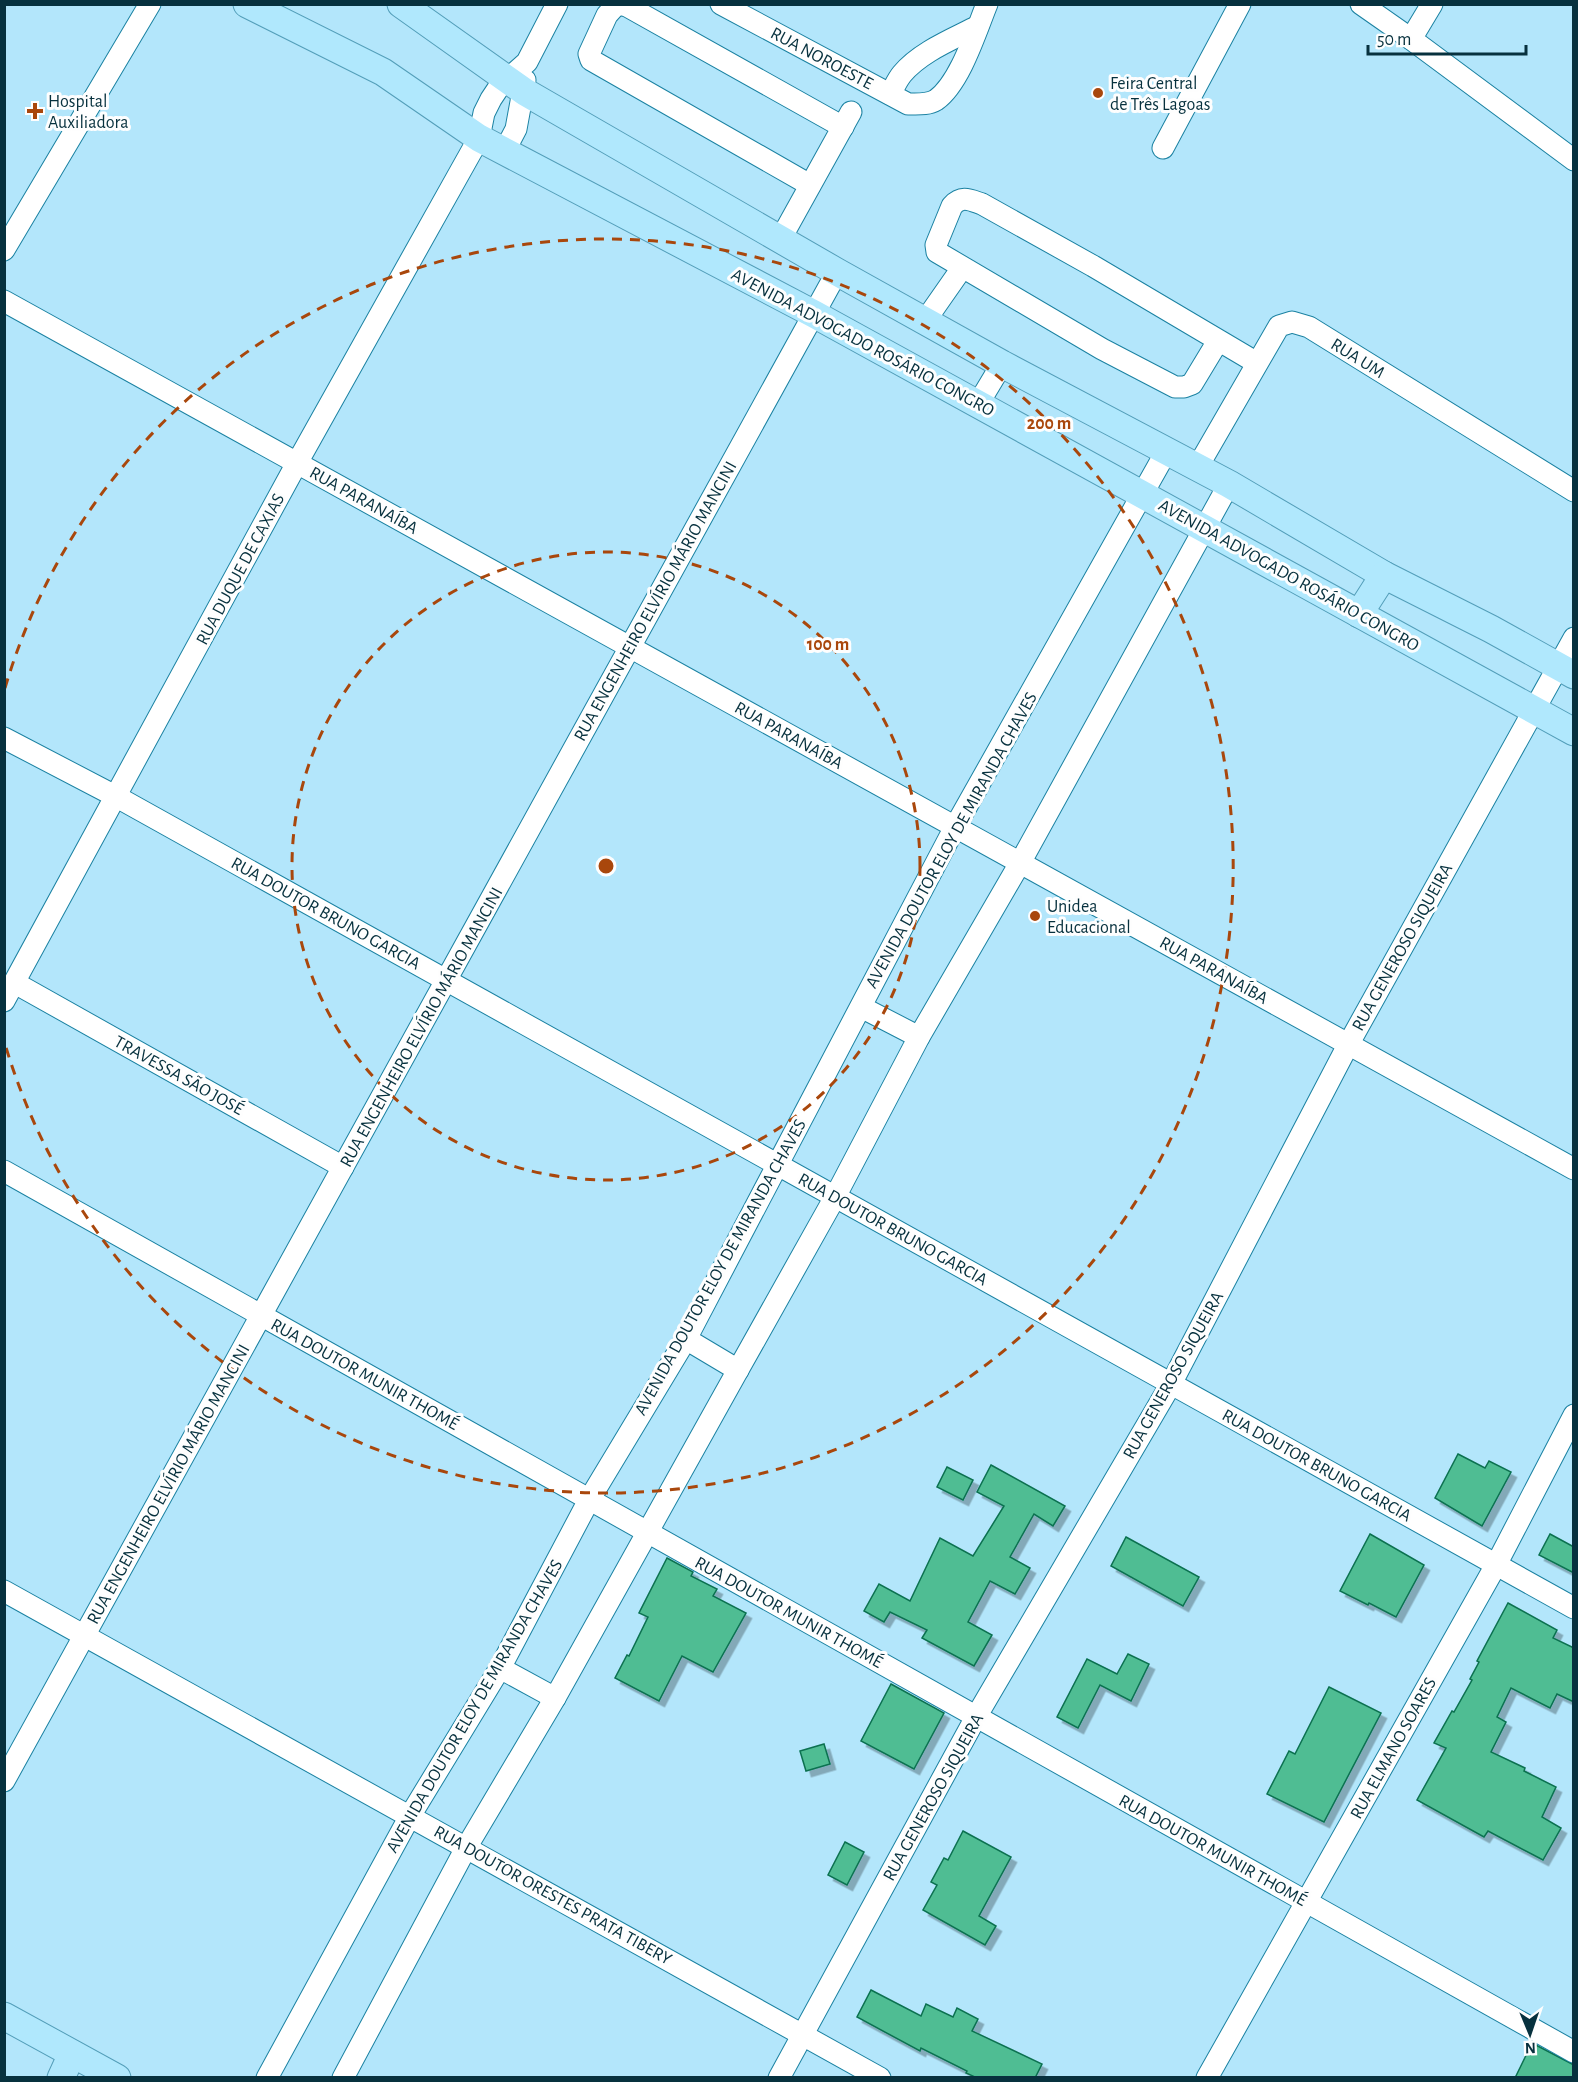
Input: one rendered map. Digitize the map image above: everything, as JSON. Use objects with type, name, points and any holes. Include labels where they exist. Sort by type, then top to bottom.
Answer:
[{"type":"main road","name":"AVENIDA ADVOGADO ROSÁRIO CONGRO","points":[[247,4],[383,72],[479,138],[506,150],[814,314],[1574,732]]},
{"type":"main road","points":[[401,4],[515,86],[780,240],[1002,364],[1166,453],[1229,484],[1384,575],[1491,629],[1565,671]]},
{"type":"main road","points":[[1359,614],[1384,575]]},
{"type":"main road","points":[[4,2016],[67,2066],[117,2078]]},
{"type":"street","points":[[4,250],[150,4]]},
{"type":"street","points":[[506,150],[516,129],[515,86],[557,4]]},
{"type":"street","points":[[780,240],[847,120],[627,6],[618,4],[607,15],[589,54],[591,60],[810,185]]},
{"type":"street","name":"RUA NOROESTE","points":[[721,4],[908,104],[922,105],[935,100],[946,90],[963,63],[978,26]]},
{"type":"street","points":[[978,26],[987,4]]},
{"type":"street","points":[[1163,148],[1240,4]]},
{"type":"street","points":[[1361,4],[1574,160]]},
{"type":"street","points":[[1411,39],[1432,4]]},
{"type":"street","name":"RUA NOROESTE","points":[[890,94],[901,75],[911,64],[978,26]]},
{"type":"street","name":"RUA DUQUE DE CAXIAS","points":[[10,992],[297,463],[479,138],[484,113],[499,87],[515,86]]},
{"type":"street","points":[[1218,341],[1192,384],[1175,387],[1102,349],[938,252],[936,245],[952,206],[956,201],[965,198],[982,204],[1083,260],[1257,363]]},
{"type":"street","points":[[925,321],[962,268]]},
{"type":"street","name":"RUA ENGENHEIRO ELVÍRIO MÁRIO MANCINI","points":[[4,1781],[837,272]]},
{"type":"street","name":"RUA PARANAÍBA","points":[[4,301],[1574,1169]]},
{"type":"street","name":"RUA UM","points":[[1197,468],[1279,326],[1292,322],[1309,327],[1574,491]]},
{"type":"street","points":[[978,404],[1002,364]]},
{"type":"street","name":"AVENIDA DOUTOR ELOY DE MIRANDA CHAVES","points":[[267,2078],[410,1816],[500,1668],[589,1500],[686,1339],[955,827],[1166,453]]},
{"type":"street","points":[[343,2078],[466,1848],[555,1698],[835,1197],[919,1037],[1020,863],[1229,484]]},
{"type":"street","name":"RUA GENEROSO SIQUEIRA","points":[[779,2078],[976,1717],[1171,1384],[1348,1044],[1533,710],[1565,671],[1572,642]]},
{"type":"street","name":"RUA DOUTOR BRUNO GARCIA","points":[[4,738],[117,797],[1574,1608]]},
{"type":"street","name":"TRAVESSA SÃO JOSÉ","points":[[10,992],[343,1167]]},
{"type":"street","points":[[861,1007],[919,1037]]},
{"type":"street","name":"RUA DOUTOR MUNIR THOMÉ","points":[[4,1171],[1574,2052]]},
{"type":"street","points":[[686,1339],[738,1370]]},
{"type":"street","name":"RUA ELMANO SOARES","points":[[1207,2078],[1496,1565],[1574,1415]]},
{"type":"street","name":"RUA DOUTOR ORESTES PRATA TIBERY","points":[[4,1591],[880,2078]]},
{"type":"street","points":[[500,1668],[555,1698]]},
{"type":"building","points":[[1458,1454],[1485,1468],[1489,1461],[1511,1472],[1482,1526],[1435,1498]]},
{"type":"building","points":[[991,1465],[1065,1506],[1053,1526],[1034,1514],[1010,1557],[1030,1568],[1015,1594],[990,1581],[968,1622],[992,1635],[974,1666],[922,1638],[927,1630],[890,1612],[884,1622],[864,1611],[879,1584],[910,1601],[940,1538],[973,1556],[1004,1506],[977,1492]]},
{"type":"building","points":[[947,1467],[973,1480],[963,1500],[937,1487]]},
{"type":"building","points":[[1370,1534],[1424,1565],[1396,1617],[1340,1591]]},
{"type":"building","points":[[1550,1534],[1574,1547],[1574,1573],[1539,1555]]},
{"type":"building","points":[[1126,1537],[1199,1577],[1183,1606],[1111,1566]]},
{"type":"building","points":[[667,1558],[693,1572],[691,1576],[717,1589],[713,1596],[746,1613],[713,1672],[682,1656],[659,1701],[615,1678],[627,1655],[629,1656],[648,1617],[639,1613]]},
{"type":"building","points":[[1508,1603],[1557,1630],[1553,1638],[1574,1648],[1574,1702],[1557,1694],[1550,1708],[1511,1688],[1497,1717],[1506,1722],[1491,1752],[1525,1768],[1524,1771],[1556,1787],[1542,1817],[1561,1828],[1543,1860],[1488,1831],[1484,1837],[1417,1800],[1446,1748],[1434,1743],[1472,1680],[1470,1679],[1479,1662],[1477,1661]]},
{"type":"building","points":[[1128,1654],[1149,1664],[1131,1701],[1100,1685],[1078,1728],[1057,1717],[1087,1659],[1117,1674]]},
{"type":"building","points":[[891,1684],[944,1713],[914,1769],[861,1741]]},
{"type":"building","points":[[1329,1687],[1381,1713],[1324,1822],[1267,1794],[1289,1751],[1295,1754]]},
{"type":"building","points":[[824,1744],[830,1764],[806,1771],[800,1751]]},
{"type":"building","points":[[963,1831],[1011,1857],[979,1916],[996,1926],[985,1945],[923,1910],[937,1885],[931,1882],[944,1858],[948,1860]]},
{"type":"building","points":[[845,1842],[864,1852],[847,1885],[828,1875]]},
{"type":"building","points":[[871,1990],[921,2016],[926,2004],[953,2017],[957,2008],[978,2019],[972,2031],[1042,2064],[1035,2078],[977,2078],[857,2017]]},
{"type":"building","points":[[1532,2043],[1574,2065],[1574,2078],[1515,2078]]},
{"type":"place","name":"Feira Central de Três Lagoas","points":[[1098,93]]},
{"type":"place","name":"Hospital Auxiliadora","points":[[35,111]]},
{"type":"place","name":"Unidea Educacional","points":[[1035,916]]}]
